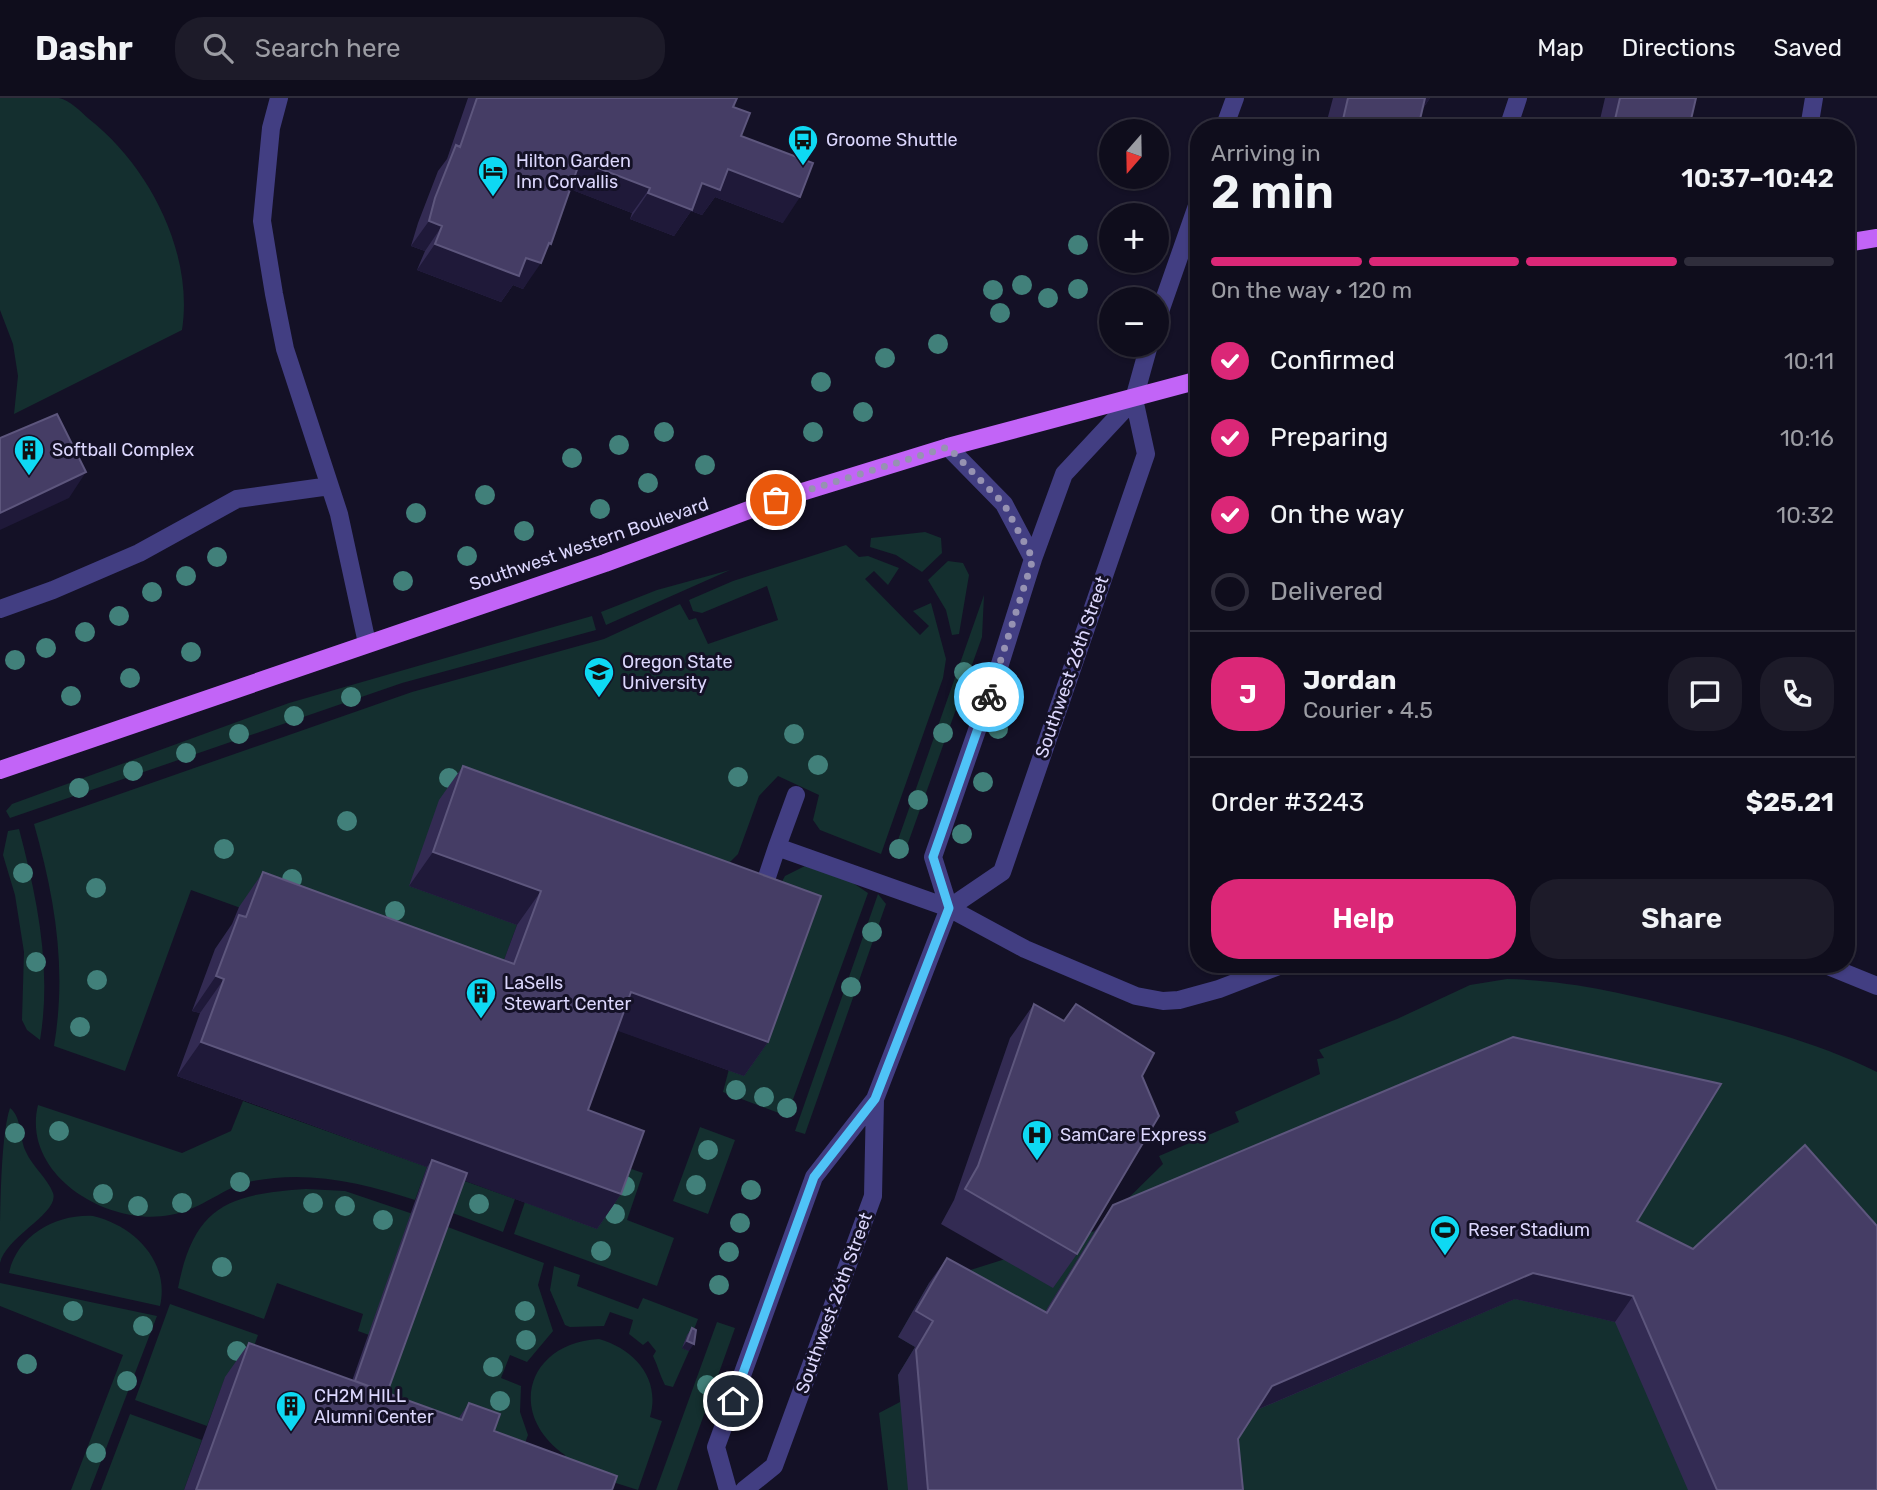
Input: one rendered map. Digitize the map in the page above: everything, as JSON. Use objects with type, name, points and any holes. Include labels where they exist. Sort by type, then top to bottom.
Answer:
[{"type":"main road","points":[[1855,242],[1877,238]]},
{"type":"main road","name":"Southwest Western Boulevard","points":[[0,770],[605,563],[776,500],[948,447],[1190,383]]},
{"type":"street","points":[[279,98],[271,128],[262,221],[285,349],[330,486],[354,573],[367,643]]},
{"type":"street","points":[[1227,119],[1235,98]]},
{"type":"street","points":[[1511,119],[1518,98]]},
{"type":"street","points":[[1810,119],[1814,98]]},
{"type":"street","points":[[1169,287],[1190,226]]},
{"type":"street","name":"Southwest 26th Street","points":[[949,908],[933,857],[1000,664],[1033,559],[1064,474],[1134,399],[1146,357]]},
{"type":"street","name":"Southwest 26th Street","points":[[728,1490],[716,1447],[814,1177],[875,1099],[949,908],[1002,872],[1146,454],[1134,399]]},
{"type":"street","points":[[948,447],[1004,504],[1033,559]]},
{"type":"street","points":[[0,608],[53,590],[139,553],[237,499],[330,486]]},
{"type":"street","points":[[761,895],[796,795]]},
{"type":"street","points":[[777,847],[949,908],[1025,949],[1136,996],[1163,1001],[1219,989],[1261,973]]},
{"type":"street","points":[[1846,973],[1877,986]]},
{"type":"street","name":"Southwest 26th Street","points":[[744,1490],[774,1466],[873,1196],[875,1099]]},
{"type":"green space","points":[[0,98],[63,99],[111,138],[148,186],[162,213],[174,242],[184,301],[182,330],[14,414],[18,376],[13,344],[0,310]]},
{"type":"green space","points":[[925,532],[941,538],[942,553],[922,572],[896,555],[870,547],[871,538]]},
{"type":"green space","points":[[846,545],[859,557],[868,556],[899,568],[888,585],[874,571],[865,579],[920,635],[929,626],[913,611],[931,603],[946,659],[943,678],[881,854],[820,830],[813,820],[819,795],[778,776],[759,796],[738,854],[717,875],[517,925],[490,998],[191,890],[125,1071],[54,1046],[59,989],[57,934],[48,879],[34,824],[412,692],[604,639],[680,604],[689,620],[696,618],[708,644],[778,620],[767,586],[702,613],[693,611],[689,600],[733,581]]},
{"type":"green space","points":[[948,561],[963,563],[969,575],[959,634],[952,635],[946,610],[928,580]]},
{"type":"green space","points":[[730,570],[606,625],[601,612],[657,590]]},
{"type":"green space","points":[[984,595],[982,637],[903,857],[892,857]]},
{"type":"green space","points":[[592,616],[596,630],[402,683],[10,818],[6,811],[12,804],[289,703]]},
{"type":"green space","points":[[19,829],[41,933],[44,987],[40,1040],[27,1030],[22,1020],[24,952],[15,895],[3,855],[8,831]]},
{"type":"green space","points":[[805,866],[850,881],[868,893],[787,1116],[723,1092],[774,896],[785,876]]},
{"type":"green space","points":[[878,894],[886,904],[805,1134],[795,1131]]},
{"type":"green space","name":"Reser Stadium","points":[[1507,979],[1578,985],[1690,1010],[1809,1044],[1877,1072],[1877,1490],[888,1490],[879,1413],[900,1402],[898,1375],[915,1347],[898,1337],[929,1283],[1095,1231],[1163,1164],[1159,1156],[1239,1122],[1235,1112],[1320,1074],[1317,1059],[1324,1058],[1319,1050],[1397,1019],[1470,985]]},
{"type":"green space","points":[[243,1101],[427,1167],[415,1200],[336,1180],[294,1177],[242,1184],[193,1208],[170,1215],[146,1217],[121,1213],[74,1191],[56,1174],[43,1153],[36,1130],[38,1105],[182,1153],[231,1131]]},
{"type":"green space","points":[[10,1108],[17,1117],[26,1152],[51,1188],[53,1201],[49,1209],[12,1243],[0,1263],[2,1160]]},
{"type":"green space","points":[[700,1127],[735,1140],[708,1214],[673,1201]]},
{"type":"green space","points":[[620,1165],[643,1173],[627,1220],[674,1238],[657,1286],[514,1234],[525,1202]]},
{"type":"green space","points":[[462,1180],[515,1199],[503,1232],[450,1212]]},
{"type":"green space","points":[[306,1189],[345,1191],[413,1214],[369,1335],[358,1331],[363,1314],[277,1283],[264,1319],[178,1288],[194,1239],[205,1222],[219,1210],[235,1201],[255,1195]]},
{"type":"green space","points":[[93,1216],[123,1228],[146,1248],[160,1275],[160,1306],[9,1273],[20,1248],[40,1230],[66,1219]]},
{"type":"green space","points":[[445,1226],[544,1263],[538,1285],[553,1331],[527,1362],[510,1355],[501,1378],[521,1386],[520,1412],[528,1435],[522,1451],[382,1400]]},
{"type":"green space","points":[[554,1266],[580,1275],[577,1286],[638,1309],[643,1298],[698,1319],[691,1337],[682,1348],[689,1351],[673,1387],[665,1385],[653,1356],[656,1351],[648,1341],[643,1345],[629,1334],[633,1320],[610,1312],[604,1326],[565,1325],[550,1290]]},
{"type":"green space","points":[[0,1283],[157,1316],[90,1490],[71,1490],[123,1355],[0,1306]]},
{"type":"green space","points":[[170,1304],[258,1335],[241,1383],[225,1378],[207,1426],[135,1400]]},
{"type":"green space","points":[[717,1322],[735,1328],[677,1490],[656,1490]]},
{"type":"green space","points":[[599,1339],[623,1350],[642,1367],[652,1390],[650,1417],[662,1421],[638,1490],[562,1466],[565,1455],[547,1438],[535,1420],[531,1401],[533,1383],[541,1367],[555,1353],[574,1343]]},
{"type":"green space","points":[[130,1414],[202,1440],[184,1490],[101,1490]]},
{"type":"building","name":"Hilton Garden Inn Corvallis","points":[[477,98],[737,98],[733,107],[750,113],[741,136],[813,163],[800,197],[728,169],[720,190],[702,183],[692,210],[648,193],[650,188],[580,161],[551,244],[549,243],[541,263],[526,258],[519,276],[435,244],[442,226],[429,221],[435,198],[456,145],[460,147]]},
{"type":"building","points":[[1348,98],[1425,98],[1420,119],[1343,119]]},
{"type":"building","points":[[1620,98],[1696,98],[1691,119],[1615,119]]},
{"type":"building","points":[[57,414],[86,472],[0,513],[0,438]]},
{"type":"building","name":"LaSells Stewart Center","points":[[463,766],[821,896],[768,1042],[631,992],[588,1110],[644,1131],[621,1194],[201,1042],[224,979],[216,976],[239,915],[246,917],[263,872],[514,964],[541,891],[433,852]]},
{"type":"building","points":[[1034,1004],[1064,1021],[1076,1004],[1154,1053],[1142,1076],[1159,1116],[1077,1254],[965,1189],[978,1166]]},
{"type":"building","name":"Reser Stadium","points":[[1513,1037],[1721,1084],[1637,1221],[1693,1249],[1805,1145],[1877,1226],[1877,1490],[1717,1490],[1633,1296],[1533,1273],[1272,1386],[1238,1439],[1243,1490],[928,1490],[916,1350],[933,1321],[916,1311],[947,1258],[1047,1313],[1113,1205]]},
{"type":"building","points":[[432,1160],[467,1173],[387,1393],[355,1381]]},
{"type":"building","points":[[692,1328],[696,1330],[694,1344],[687,1341]]},
{"type":"building","points":[[249,1343],[462,1420],[469,1403],[500,1414],[494,1431],[617,1476],[612,1490],[196,1490]]},
{"type":"way so far","points":[[776,500],[948,447],[1004,504],[1033,559],[989,697]]},
{"type":"place","name":"Groome Shuttle","points":[[803,167]]},
{"type":"place","name":"Hilton Garden Inn Corvallis","points":[[493,198]]},
{"type":"place","name":"Softball Complex","points":[[29,477]]},
{"type":"place","name":"Oregon State University","points":[[599,699]]},
{"type":"place","name":"LaSells Stewart Center","points":[[481,1020]]},
{"type":"place","name":"SamCare Express","points":[[1037,1162]]},
{"type":"place","name":"Reser Stadium","points":[[1445,1257]]},
{"type":"place","name":"CH2M HILL Alumni Center","points":[[291,1433]]},
{"type":"route","points":[[733,1401],[814,1177],[875,1099],[949,908],[933,857],[989,697]]}]
